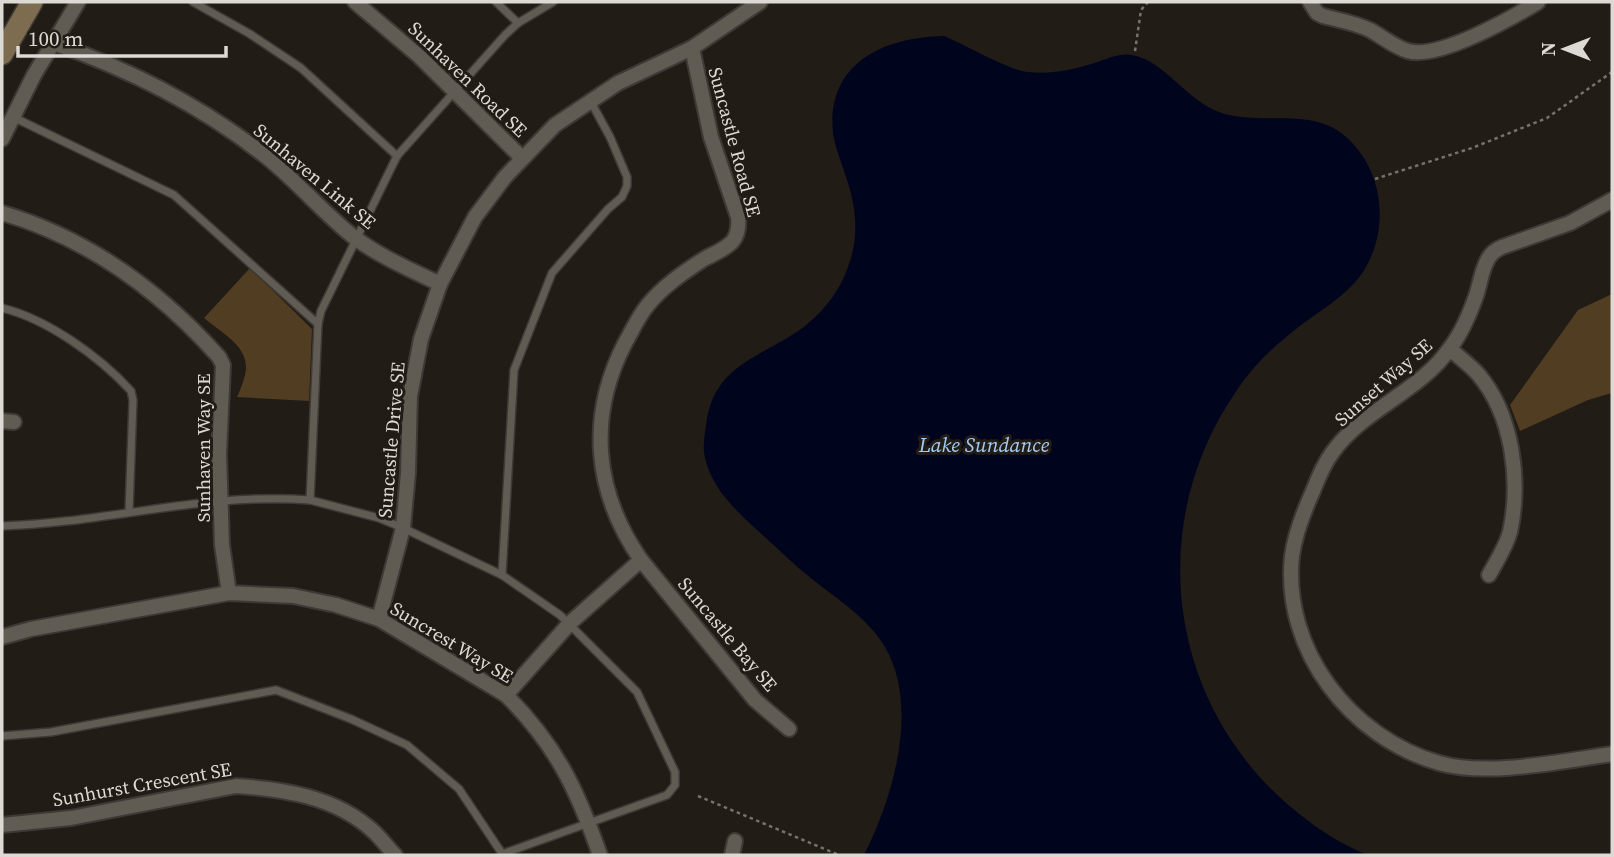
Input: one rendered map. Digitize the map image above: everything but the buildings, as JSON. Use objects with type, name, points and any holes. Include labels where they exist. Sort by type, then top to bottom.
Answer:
[{"type":"main road","points":[[2,54],[32,2]]},
{"type":"street","points":[[2,139],[78,2]]},
{"type":"street","name":"Sunhaven Road SE","points":[[355,2],[455,91],[522,158]]},
{"type":"street","name":"Suncastle Drive SE","points":[[379,619],[402,528],[408,473],[409,415],[421,339],[440,284],[475,217],[522,158],[555,125],[618,83],[692,48],[760,2]]},
{"type":"street","points":[[1310,2],[1323,16],[1369,30],[1406,51],[1414,52],[1454,44],[1485,32],[1538,2]]},
{"type":"street","name":"Sunhaven Link SE","points":[[53,43],[132,74],[209,116],[267,157],[356,238],[384,257],[440,284]]},
{"type":"street","name":"Suncastle Road SE","points":[[641,559],[617,517],[603,470],[600,433],[610,378],[616,361],[646,307],[676,278],[731,243],[739,224],[711,137],[692,48]]},
{"type":"street","name":"Sunset Way SE","points":[[1612,200],[1570,223],[1492,253],[1486,261],[1476,297],[1450,349],[1424,376],[1368,417],[1332,452],[1305,508],[1292,557],[1296,613],[1316,666],[1334,694],[1357,718],[1387,739],[1414,754],[1441,764],[1468,768],[1523,766],[1612,754]]},
{"type":"street","name":"Sunhaven Way SE","points":[[2,213],[46,228],[79,244],[135,279],[162,300],[219,357],[223,365],[220,499],[222,545],[229,593]]},
{"type":"street","points":[[1450,349],[1479,375],[1493,398],[1513,453],[1514,504],[1509,535],[1489,575]]},
{"type":"street","points":[[506,695],[570,622],[641,559]]},
{"type":"street","name":"Suncastle Bay SE","points":[[641,559],[755,701],[789,729]]},
{"type":"street","name":"Suncrest Way SE","points":[[2,637],[31,628],[229,593],[272,594],[314,600],[379,619],[506,695],[534,724],[570,778],[600,855]]},
{"type":"street","name":"Suncrest Way SE","points":[[2,625],[31,628]]},
{"type":"street","name":"Sunhurst Crescent SE","points":[[2,825],[84,816],[236,786],[290,791],[314,798],[351,815],[372,831],[395,855]]},
{"type":"lane","points":[[193,2],[250,34],[301,68],[397,156]]},
{"type":"lane","points":[[496,2],[518,23]]},
{"type":"lane","points":[[310,500],[318,324],[321,311],[356,238],[397,156],[518,23],[553,2]]},
{"type":"lane","points":[[502,575],[513,370],[552,273],[608,209],[622,197],[627,186],[627,177],[610,136],[590,101]]},
{"type":"lane","points":[[12,117],[174,195],[318,324]]},
{"type":"lane","points":[[2,308],[22,313],[45,324],[80,348],[131,391],[133,400],[129,512]]},
{"type":"lane","points":[[2,526],[40,525],[220,499],[250,498],[310,500],[379,518],[502,575],[570,622],[637,692],[674,772],[675,785],[667,795],[503,855],[459,789],[407,745],[351,719],[276,690],[51,732],[2,736]]},
{"type":"path","points":[[1135,51],[1141,10],[1148,2]]},
{"type":"path","points":[[1375,179],[1472,148],[1547,118],[1612,72]]},
{"type":"path","points":[[698,796],[839,855]]},
{"type":"shaded area","points":[[250,268],[312,329],[309,401],[237,397],[245,375],[244,356],[234,342],[204,318]]},
{"type":"shaded area","points":[[1612,294],[1612,393],[1588,400],[1520,431],[1510,405],[1578,310]]},
{"type":"water","name":"Lake Sundance","points":[[944,36],[998,62],[1028,72],[1064,71],[1111,57],[1131,55],[1155,65],[1211,109],[1240,117],[1303,119],[1332,127],[1358,149],[1368,165],[1379,199],[1378,235],[1373,252],[1365,269],[1350,287],[1271,350],[1257,365],[1237,390],[1209,439],[1191,490],[1181,543],[1181,596],[1190,648],[1208,699],[1235,746],[1271,789],[1293,809],[1329,835],[1368,855],[864,855],[893,780],[898,752],[901,697],[895,671],[885,647],[870,627],[791,561],[723,495],[706,464],[704,438],[711,404],[719,387],[730,374],[812,320],[836,292],[845,275],[852,255],[855,220],[852,197],[833,133],[833,109],[839,88],[849,72],[863,59],[881,49],[900,42]]}]
